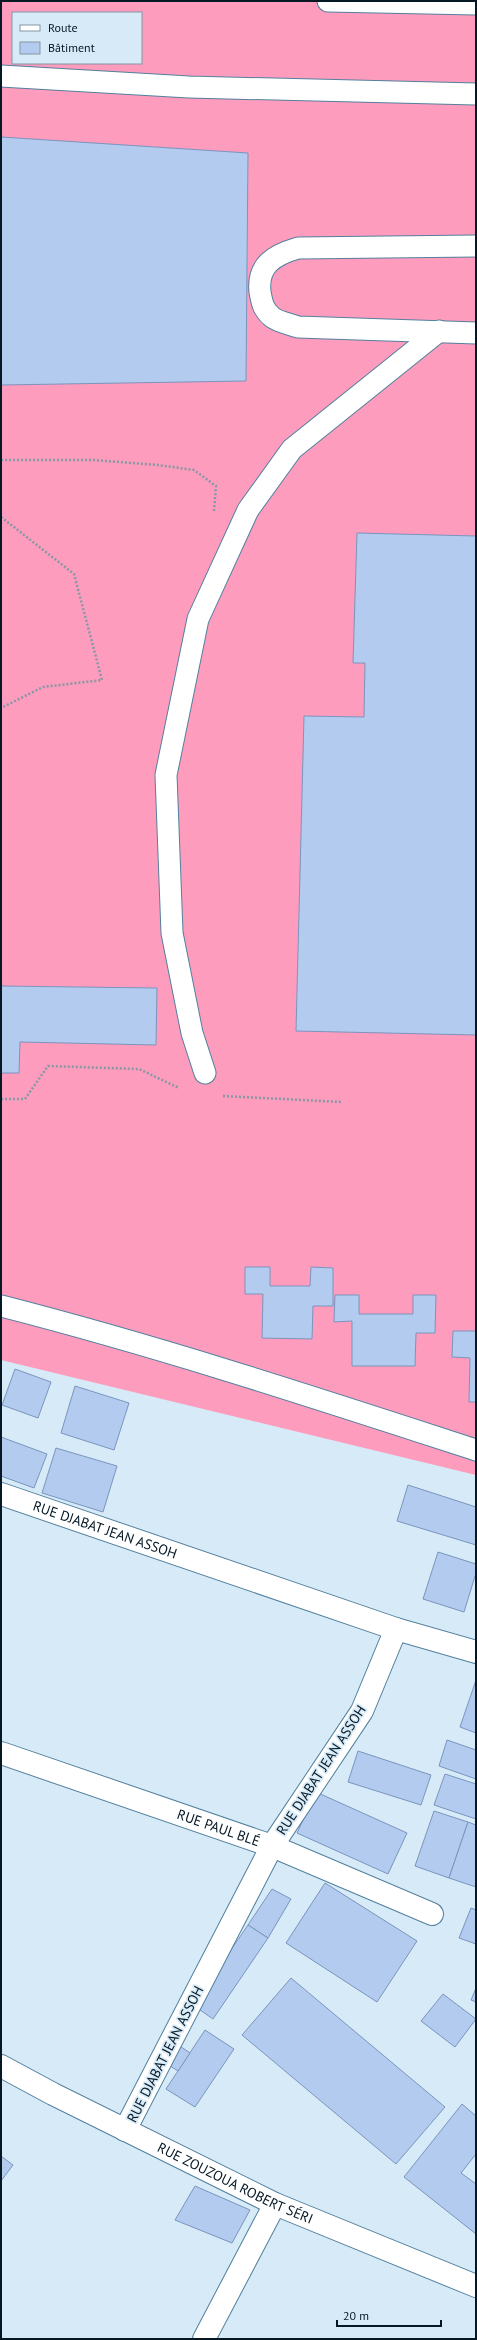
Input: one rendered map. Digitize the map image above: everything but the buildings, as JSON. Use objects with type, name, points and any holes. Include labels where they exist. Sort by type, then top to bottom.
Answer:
[{"type":"street","name":"RUE DJABAT JEAN ASSOH","points":[[1,1494],[396,1629],[362,1711],[272,1846],[125,2130]]},
{"type":"street","points":[[396,1629],[476,1652]]},
{"type":"street","name":"RUE PAUL BLÉ","points":[[1,1752],[272,1846],[432,1914]]},
{"type":"street","name":"RUE ZOUZOUA ROBERT SÉRI","points":[[1,2066],[53,2094],[275,2204],[476,2286]]},
{"type":"street","points":[[204,2339],[275,2204]]},
{"type":"lane","points":[[328,1],[476,4]]},
{"type":"lane","points":[[1,76],[189,87],[476,94]]},
{"type":"lane","points":[[476,246],[298,248],[280,253],[262,269],[260,285],[262,306],[273,318],[298,327],[476,332]]},
{"type":"lane","points":[[205,1073],[192,1033],[172,933],[166,774],[198,619],[248,510],[292,449],[439,331]]},
{"type":"lane","points":[[1,1306],[103,1333],[279,1386],[476,1450]]},
{"type":"path","points":[[1,460],[93,460],[194,470],[216,486],[214,518]]},
{"type":"path","points":[[1,516],[74,574],[102,680],[43,687],[1,708]]},
{"type":"path","points":[[1,1099],[25,1099],[48,1066],[139,1069],[186,1092]]},
{"type":"path","points":[[217,1096],[342,1102]]},
{"type":"shaded area","points":[[1,1],[476,1],[476,1475],[1,1360]]}]
